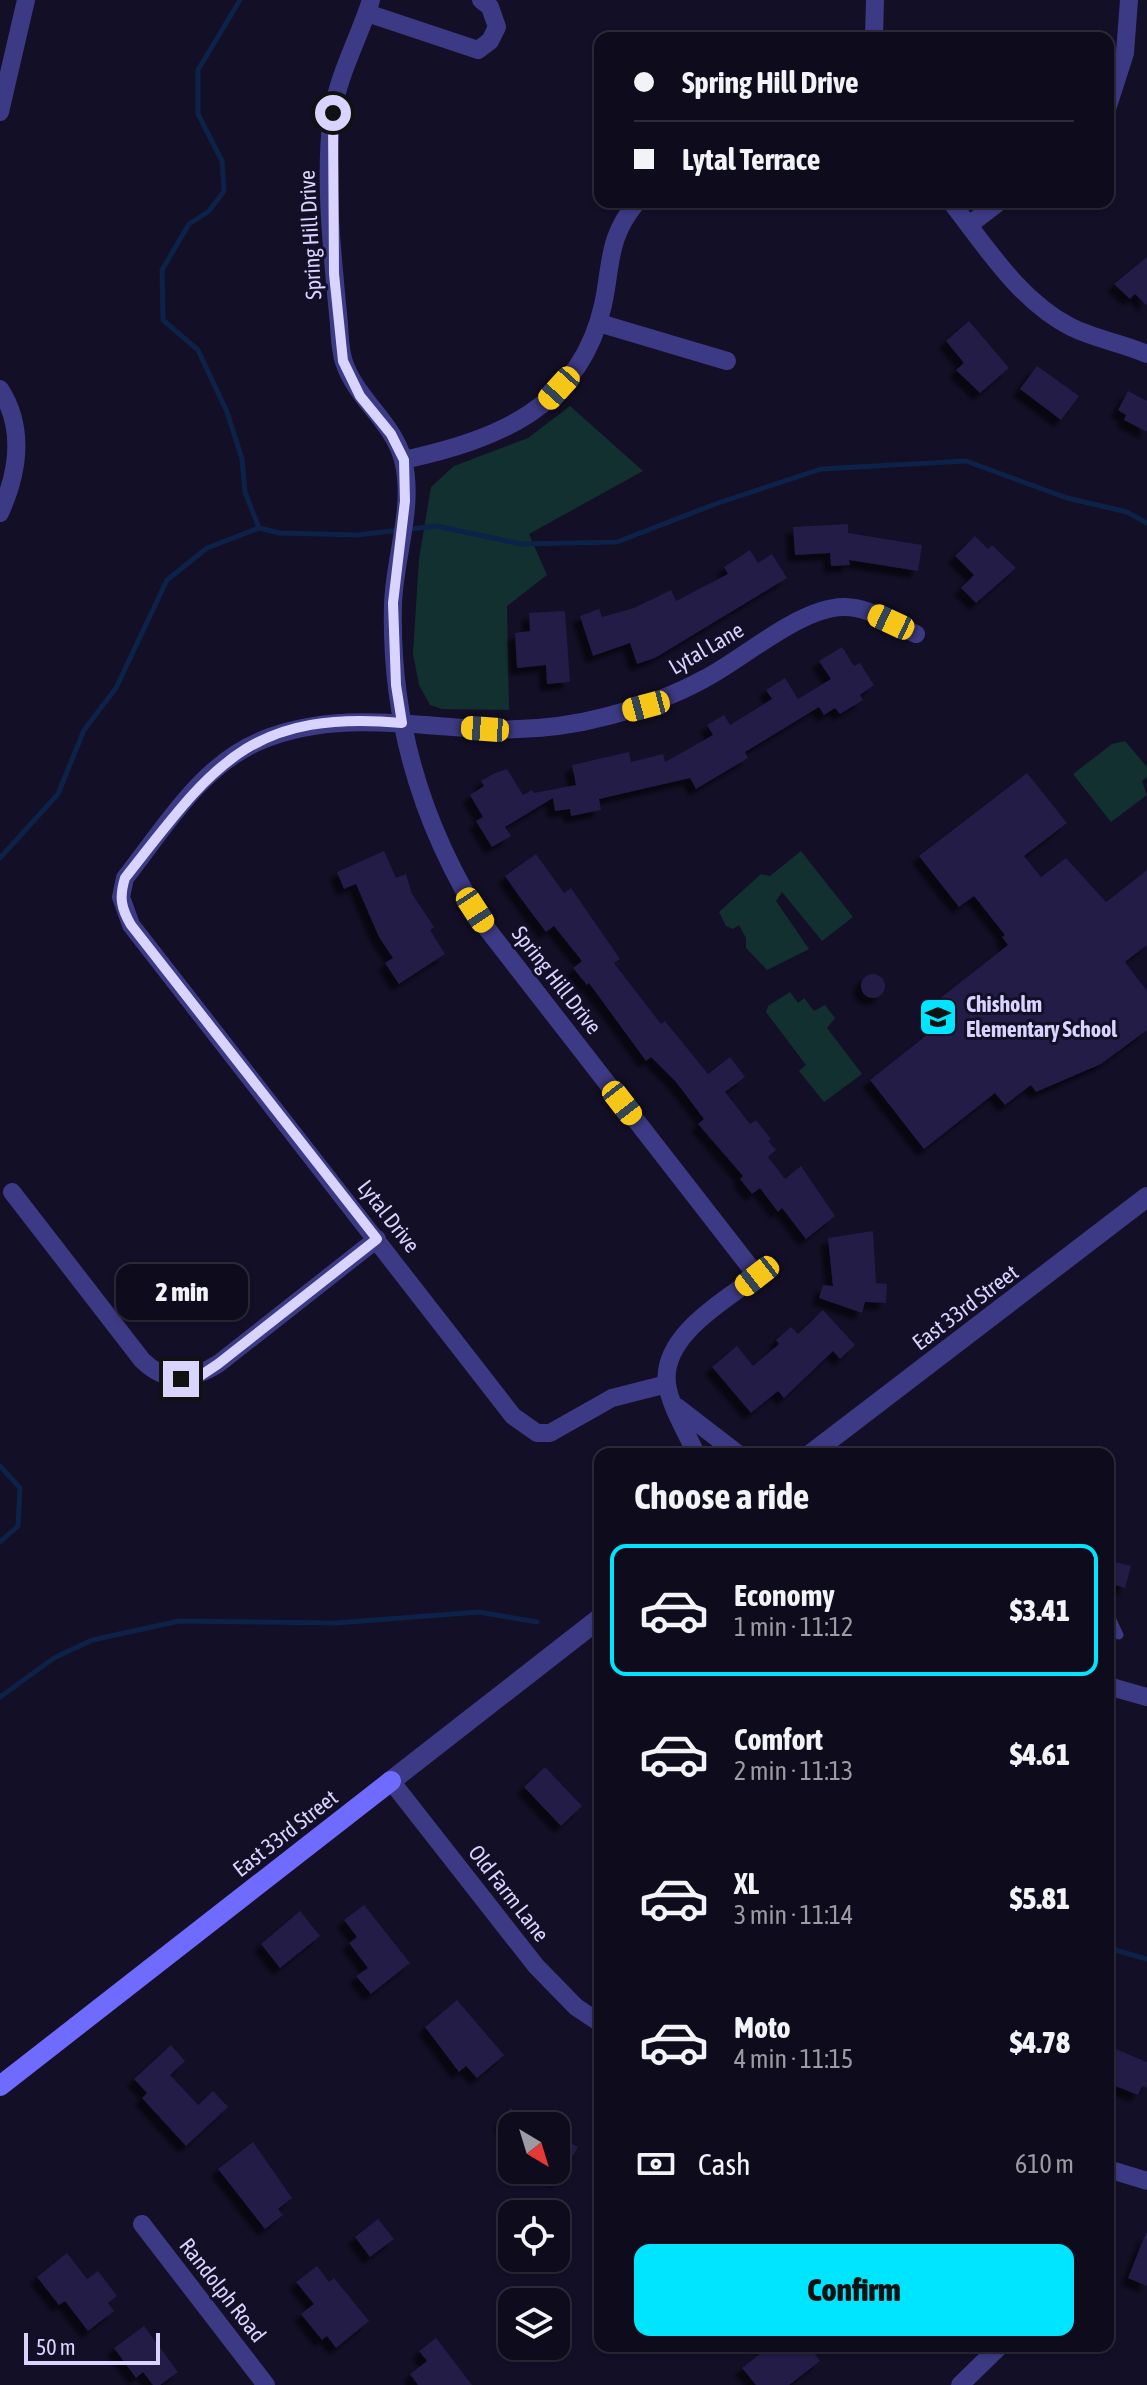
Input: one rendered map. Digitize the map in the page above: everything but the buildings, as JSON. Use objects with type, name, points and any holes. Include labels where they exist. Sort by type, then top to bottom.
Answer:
[{"type":"main road","name":"East 33rd Street","points":[[0,2086],[391,1781]]},
{"type":"street","points":[[0,112],[26,0]]},
{"type":"street","points":[[369,6],[478,50],[490,41],[497,27],[490,7],[481,0]]},
{"type":"street","points":[[874,32],[875,0]]},
{"type":"street","points":[[1114,87],[1125,53],[1129,0]]},
{"type":"street","name":"Spring Hill Drive","points":[[369,6],[344,72],[333,113],[334,274],[343,361],[360,396],[391,434],[404,460],[405,501],[393,603],[396,685],[411,766],[434,835],[461,889],[488,930],[757,1276],[687,1332],[669,1365],[667,1384]]},
{"type":"street","points":[[404,460],[452,450],[506,430],[544,404],[573,372],[599,323],[610,249],[622,219],[632,208]]},
{"type":"street","points":[[956,208],[1019,288],[1048,313],[1071,327],[1147,354]]},
{"type":"street","points":[[969,225],[991,208]]},
{"type":"street","points":[[599,323],[727,361]]},
{"type":"street","points":[[0,389],[16,425],[17,452],[15,472],[0,513]]},
{"type":"street","name":"Lytal Lane","points":[[122,910],[125,878],[204,779],[230,758],[263,739],[304,726],[372,721],[485,729],[544,728],[617,714],[677,693],[790,626],[832,608],[845,606],[866,611],[916,634]]},
{"type":"street","name":"Lytal Drive","points":[[122,910],[513,1416],[537,1433],[558,1431],[587,1409],[612,1398],[667,1384]]},
{"type":"street","points":[[12,1192],[142,1360],[153,1371],[181,1379],[200,1376],[218,1364],[377,1239]]},
{"type":"street","name":"East 33rd Street","points":[[819,1448],[1147,1197]]},
{"type":"street","points":[[667,1384],[694,1448]]},
{"type":"street","points":[[677,1407],[730,1448]]},
{"type":"street","name":"East 33rd Street","points":[[391,1781],[594,1623]]},
{"type":"street","points":[[1114,1688],[1147,1697]]},
{"type":"street","name":"Old Farm Lane","points":[[391,1781],[536,1966],[576,2007],[594,2019]]},
{"type":"street","points":[[1114,2171],[1147,2181]]},
{"type":"street","name":"Randolph Road","points":[[142,2224],[266,2385]]},
{"type":"street","points":[[960,2385],[994,2352]]},
{"type":"lane","points":[[1114,1624],[1119,1635]]},
{"type":"green space","points":[[570,406],[643,471],[529,534],[547,575],[507,606],[509,710],[442,709],[430,705],[419,685],[413,654],[419,559],[431,487],[454,466],[528,438]]},
{"type":"green space","points":[[1125,741],[1147,767],[1147,777],[1142,781],[1147,795],[1111,822],[1073,774],[1112,744]]},
{"type":"green space","points":[[801,851],[853,917],[822,941],[782,892],[776,901],[809,949],[767,970],[746,948],[746,938],[739,925],[733,929],[726,926],[719,912],[761,874],[770,876]]},
{"type":"green space","points":[[790,992],[798,1003],[804,998],[814,1011],[825,1005],[835,1018],[827,1028],[862,1074],[824,1102],[799,1071],[806,1065],[766,1012],[768,1006]]},
{"type":"waterway","points":[[240,0],[198,70],[198,114],[222,161],[224,191],[209,211],[189,224],[162,270],[163,320],[198,350],[227,412],[242,459],[245,492],[259,528]]},
{"type":"waterway","points":[[0,858],[58,794],[84,730],[116,688],[167,580],[207,548],[259,528],[279,533],[357,535],[436,526],[521,544],[617,542],[718,503],[821,469],[966,461],[1067,498],[1127,512],[1147,523]]},
{"type":"waterway","points":[[0,1466],[20,1488],[18,1526],[0,1542]]},
{"type":"waterway","points":[[0,1697],[54,1658],[92,1640],[179,1621],[336,1623],[479,1612],[537,1622]]},
{"type":"waterway","points":[[1114,1950],[1147,1959]]},
{"type":"place","name":"Chisholm Elementary School","points":[[938,1017]]},
{"type":"route","points":[[181,1379],[200,1376],[218,1364],[377,1239],[131,925],[122,910],[121,897],[125,878],[204,779],[247,746],[304,726],[372,721],[402,723],[396,685],[393,603],[405,501],[404,460],[391,434],[360,396],[343,361],[334,274],[330,156],[333,113]]}]
